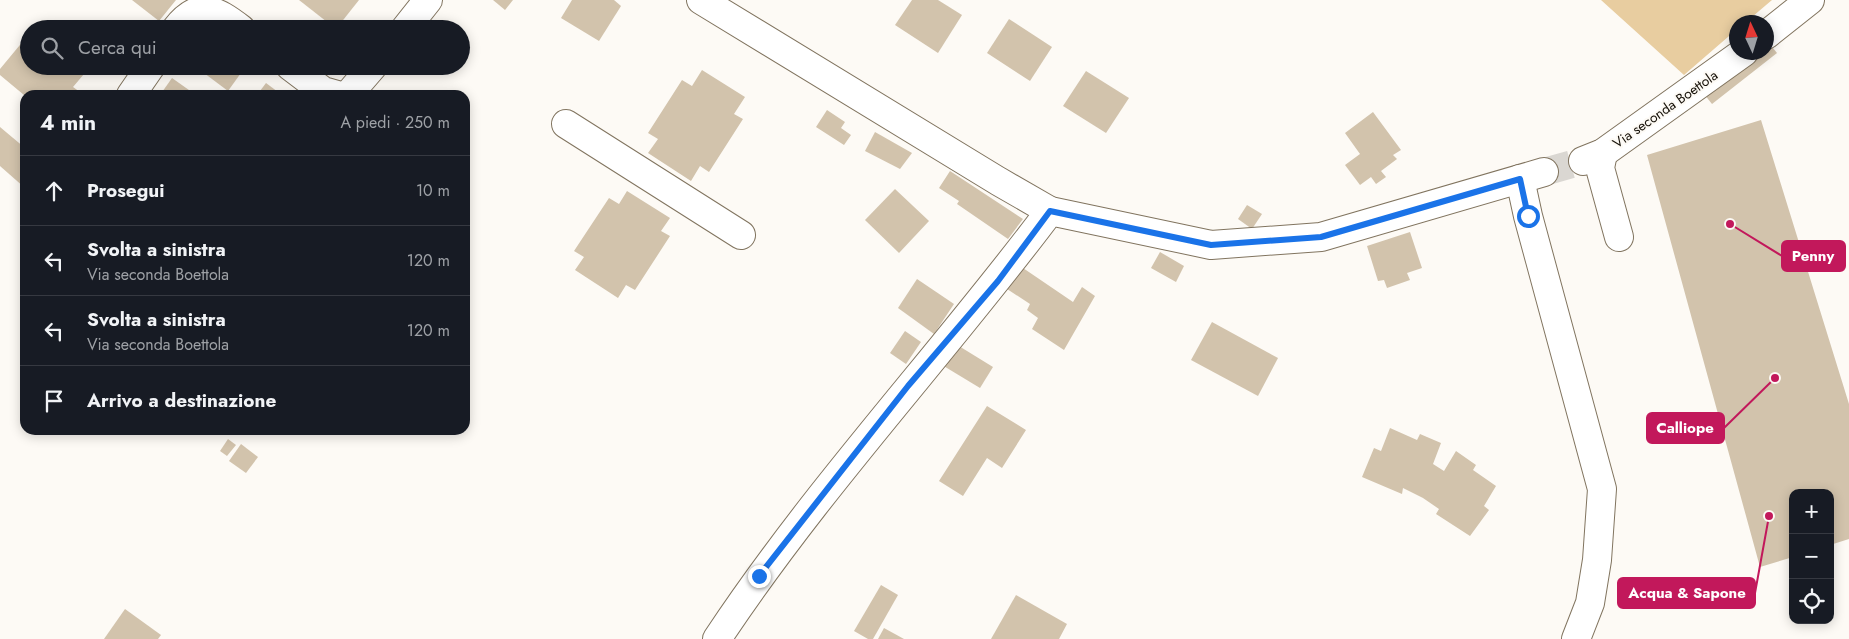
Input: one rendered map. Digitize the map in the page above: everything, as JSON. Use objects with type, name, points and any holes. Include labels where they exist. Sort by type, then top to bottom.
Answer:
[{"type":"street","points":[[412,20],[428,0]]},
{"type":"street","points":[[700,0],[1050,211],[1211,245],[1321,237],[1532,175],[1528,216],[1602,489],[1597,560],[1592,594],[1576,639]]},
{"type":"street","points":[[1774,29],[1810,0]]},
{"type":"street","points":[[182,20],[186,14],[199,8],[216,10],[229,20]]},
{"type":"street","name":"Via seconda Boettola","points":[[1619,238],[1600,168],[1593,157],[1732,60]]},
{"type":"street","points":[[134,90],[144,75]]},
{"type":"street","points":[[302,75],[322,90]]},
{"type":"street","points":[[352,90],[366,75]]},
{"type":"street","points":[[566,124],[741,235]]},
{"type":"street","points":[[717,639],[759,576],[908,386],[998,281],[1050,211]]},
{"type":"shaded area","points":[[1601,0],[1772,0],[1754,15],[1729,15],[1729,36],[1684,75]]},
{"type":"building","points":[[132,0],[176,0],[160,20]]},
{"type":"building","points":[[299,0],[359,0],[343,20],[325,20]]},
{"type":"building","points":[[493,0],[513,0],[505,10]]},
{"type":"building","points":[[572,0],[614,0],[621,6],[599,41],[561,18]]},
{"type":"building","points":[[912,0],[938,0],[962,15],[938,53],[895,25]]},
{"type":"building","points":[[1009,19],[1052,47],[1030,81],[987,53]]},
{"type":"building","points":[[20,45],[20,75],[83,75],[73,87],[77,90],[20,90],[20,92],[0,75],[0,69]]},
{"type":"building","points":[[1746,60],[1768,60],[1712,104],[1704,94]]},
{"type":"building","points":[[702,70],[745,97],[734,114],[743,119],[709,172],[700,166],[691,181],[648,153],[658,139],[648,133],[682,80],[692,86]]},
{"type":"building","points":[[1086,71],[1129,98],[1106,133],[1063,106]]},
{"type":"building","points":[[207,75],[240,75],[229,90]]},
{"type":"building","points":[[172,78],[189,90],[164,90]]},
{"type":"building","points":[[266,83],[275,90],[261,90]]},
{"type":"building","points":[[827,110],[845,122],[841,128],[851,135],[844,145],[816,127]]},
{"type":"building","points":[[1373,112],[1401,150],[1393,155],[1397,159],[1381,171],[1386,177],[1376,184],[1371,177],[1360,185],[1345,165],[1360,154],[1345,133]]},
{"type":"building","points":[[1761,120],[1849,404],[1849,539],[1834,544],[1834,489],[1789,489],[1789,558],[1760,567],[1647,155]]},
{"type":"building","points":[[0,127],[20,144],[20,184],[0,166]]},
{"type":"building","points":[[875,132],[912,153],[900,169],[865,151]]},
{"type":"building","points":[[950,171],[1023,219],[1008,239],[957,204],[959,201],[939,188]]},
{"type":"building","points":[[895,189],[929,221],[899,253],[865,220]]},
{"type":"building","points":[[627,191],[670,218],[661,231],[670,236],[635,290],[626,285],[618,298],[575,270],[584,257],[574,251],[609,198],[619,204]]},
{"type":"building","points":[[1247,205],[1262,214],[1252,229],[1238,219]]},
{"type":"building","points":[[1410,232],[1422,268],[1407,273],[1410,280],[1387,288],[1384,280],[1378,281],[1367,246]]},
{"type":"building","points":[[1160,252],[1184,266],[1176,282],[1151,268]]},
{"type":"building","points":[[1014,262],[1073,302],[1082,287],[1095,296],[1064,350],[1032,329],[1038,318],[1027,310],[1030,304],[998,283]]},
{"type":"building","points":[[917,279],[954,304],[934,334],[898,308]]},
{"type":"building","points":[[1212,322],[1278,358],[1258,396],[1191,360]]},
{"type":"building","points":[[905,331],[921,342],[906,364],[890,353]]},
{"type":"building","points":[[954,343],[993,367],[980,388],[942,365]]},
{"type":"building","points":[[987,406],[1026,430],[1002,468],[987,458],[963,496],[939,481]]},
{"type":"building","points":[[1390,428],[1417,440],[1420,434],[1441,443],[1433,464],[1444,471],[1456,451],[1476,465],[1473,470],[1496,486],[1484,506],[1489,510],[1470,536],[1436,514],[1439,509],[1423,498],[1403,488],[1402,494],[1362,477],[1374,448],[1381,451]]},
{"type":"building","points":[[228,439],[236,445],[227,456],[220,451]]},
{"type":"building","points":[[241,444],[258,457],[246,473],[229,461]]},
{"type":"building","points":[[881,585],[898,595],[873,639],[868,639],[854,631]]},
{"type":"building","points":[[1016,595],[1067,624],[1059,639],[991,639]]},
{"type":"building","points":[[125,609],[161,635],[158,639],[104,639]]},
{"type":"building","points":[[884,628],[904,639],[878,639]]},
{"type":"tunnel","points":[[1544,172],[1583,161]]},
{"type":"place","name":"Penny","points":[[1730,224]]},
{"type":"place","name":"Calliope","points":[[1775,378]]},
{"type":"place","name":"Acqua & Sapone","points":[[1769,516]]},
{"type":"route","points":[[759,576],[908,386],[998,281],[1050,211],[1211,245],[1321,237],[1520,179],[1528,216]]}]
